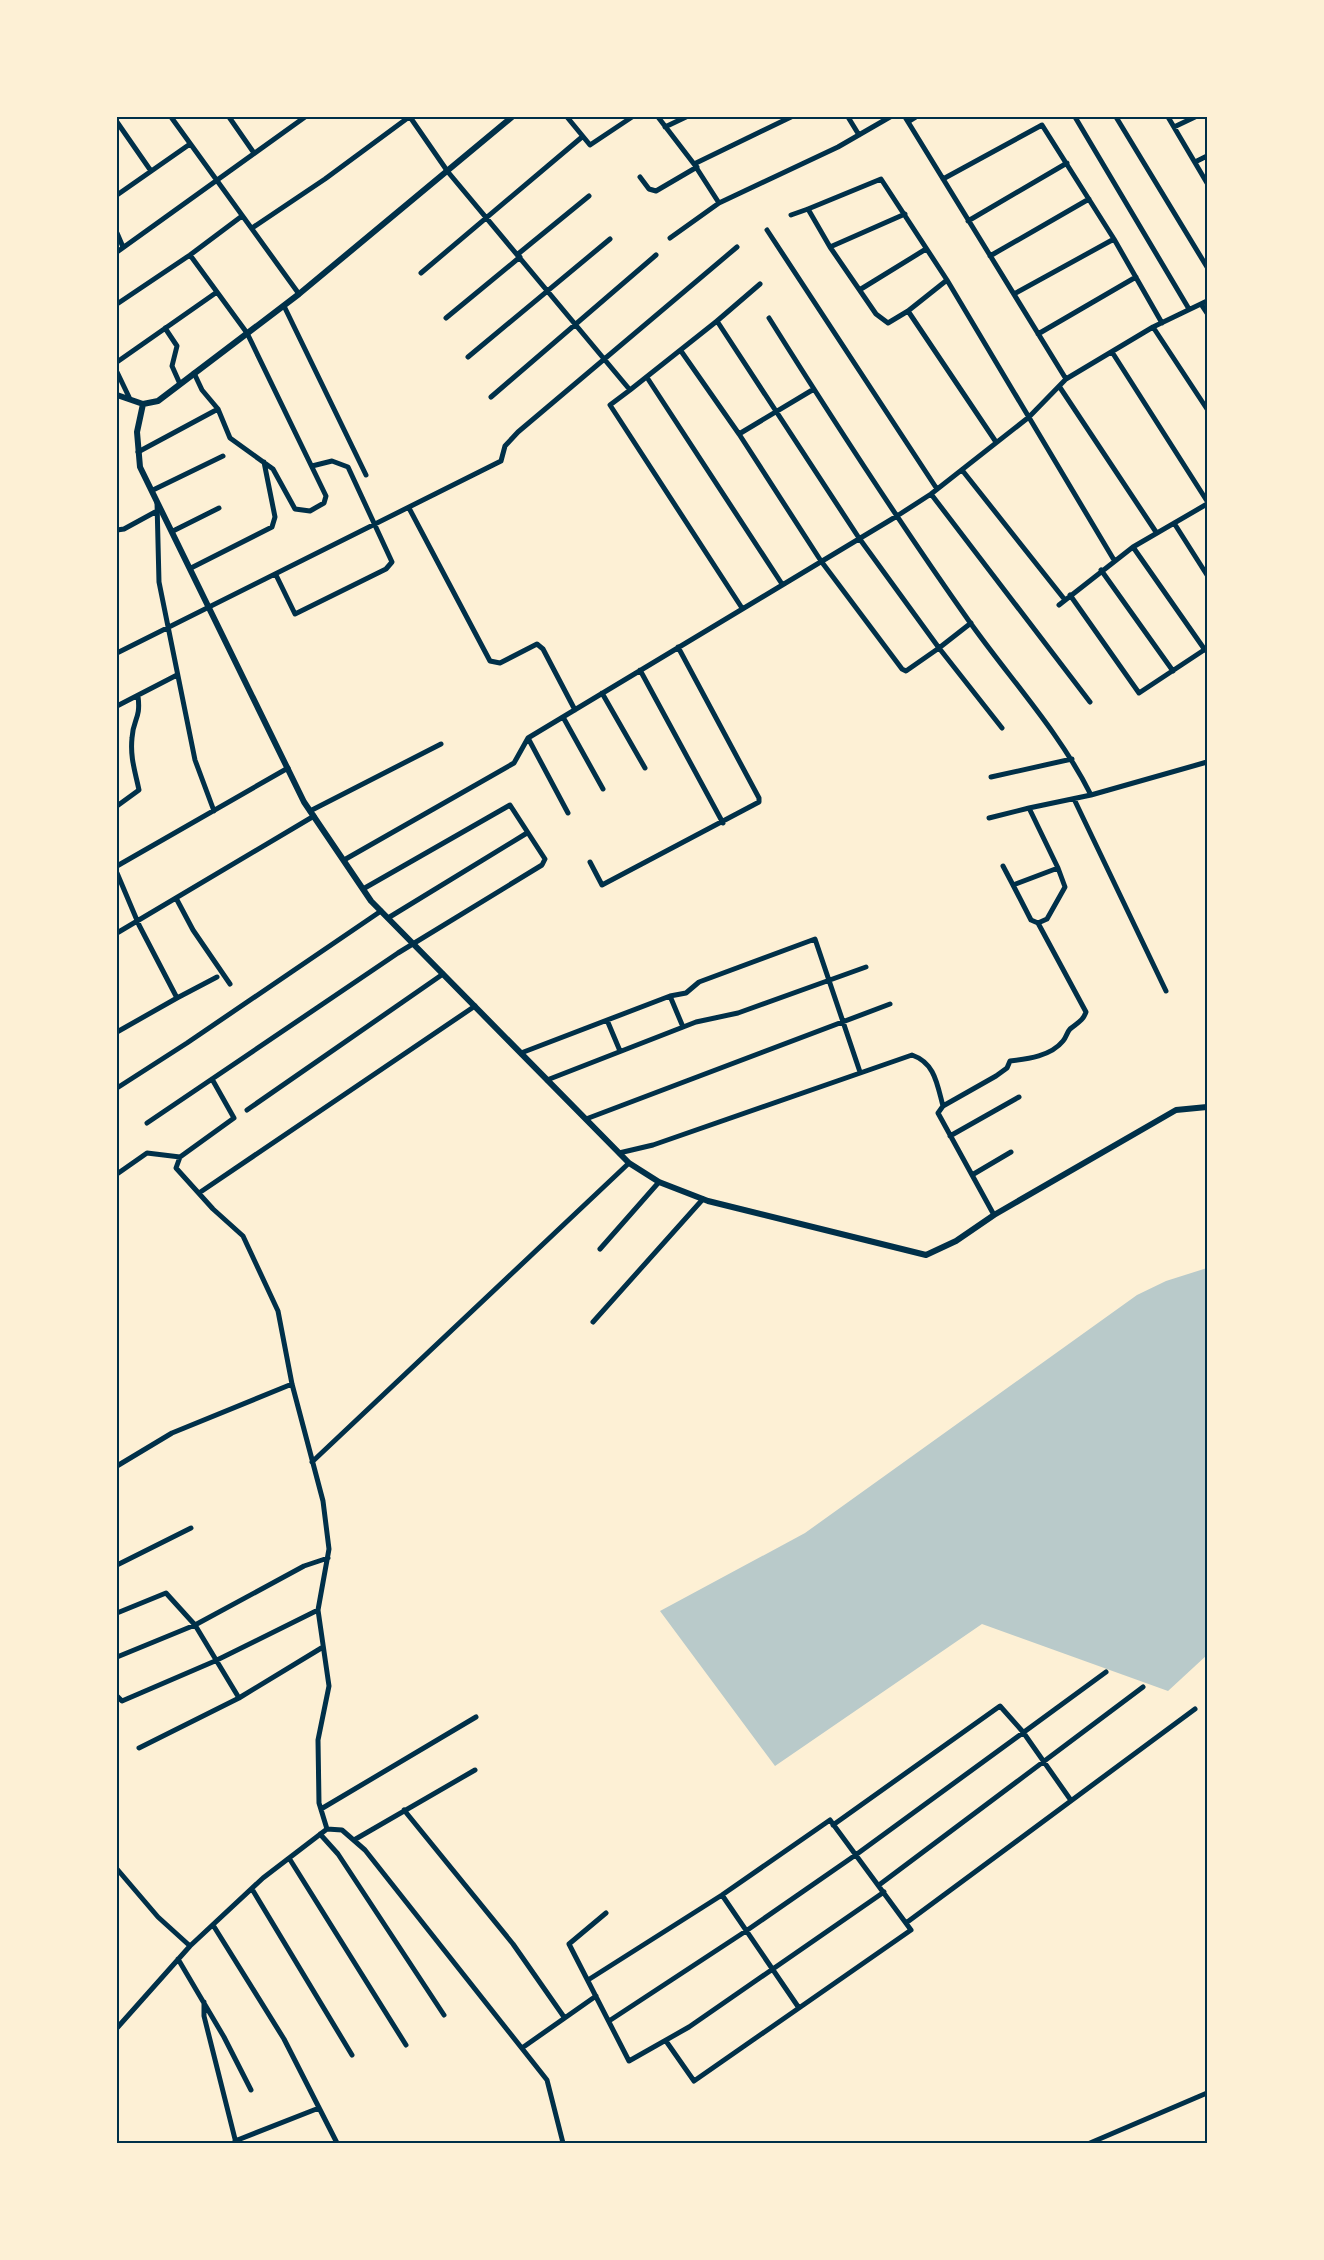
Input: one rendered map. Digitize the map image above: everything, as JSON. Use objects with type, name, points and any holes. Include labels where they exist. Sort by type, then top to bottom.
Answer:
[{"type":"street","points":[[171,117],[299,294]]},
{"type":"street","points":[[229,117],[254,153]]},
{"type":"street","points":[[117,252],[305,117]]},
{"type":"street","points":[[252,228],[326,179],[409,117],[448,172],[630,390]]},
{"type":"street","points":[[117,395],[129,397],[143,404],[158,400],[284,306],[512,117]]},
{"type":"street","points":[[567,117],[590,145],[632,117]]},
{"type":"street","points":[[658,117],[696,166],[719,203]]},
{"type":"street","points":[[665,127],[686,117]]},
{"type":"street","points":[[640,177],[649,189],[656,191],[696,166],[791,117]]},
{"type":"street","points":[[848,117],[859,135]]},
{"type":"street","points":[[670,238],[719,203],[859,135],[890,117]]},
{"type":"street","points":[[916,117],[906,120],[1066,379]]},
{"type":"street","points":[[1075,117],[1189,309]]},
{"type":"street","points":[[1116,117],[1207,267]]},
{"type":"street","points":[[1168,117],[1207,183]]},
{"type":"street","points":[[1174,127],[1195,117]]},
{"type":"street","points":[[117,122],[151,171]]},
{"type":"street","points":[[943,179],[1042,124],[1114,239],[1162,323]]},
{"type":"street","points":[[422,273],[582,137]]},
{"type":"street","points":[[117,195],[190,144]]},
{"type":"street","points":[[1195,162],[1207,156]]},
{"type":"street","points":[[968,221],[1067,163]]},
{"type":"street","points":[[791,215],[881,179],[947,280],[1114,560]]},
{"type":"street","points":[[446,318],[589,196]]},
{"type":"street","points":[[990,256],[1089,199]]},
{"type":"street","points":[[808,209],[830,247],[876,314],[888,323],[908,311],[947,280]]},
{"type":"street","points":[[830,247],[905,214]]},
{"type":"street","points":[[117,304],[190,255],[242,216]]},
{"type":"street","points":[[766,230],[937,489]]},
{"type":"street","points":[[117,233],[123,247]]},
{"type":"street","points":[[468,357],[610,239]]},
{"type":"street","points":[[1014,294],[1114,239]]},
{"type":"street","points":[[117,653],[501,461],[509,441],[737,247]]},
{"type":"street","points":[[861,289],[926,249]]},
{"type":"street","points":[[190,255],[248,333],[326,500],[310,511],[300,511],[291,504],[279,476],[264,460],[231,438],[218,409],[202,390],[194,373]]},
{"type":"street","points":[[490,397],[656,255]]},
{"type":"street","points":[[1038,334],[1136,277]]},
{"type":"street","points":[[742,608],[610,405],[648,379],[760,285]]},
{"type":"street","points":[[117,362],[217,292]]},
{"type":"street","points":[[344,860],[514,763],[528,738],[931,494],[1029,417],[1066,379],[1153,327],[1204,302],[1207,313]]},
{"type":"street","points":[[284,306],[366,475]]},
{"type":"street","points":[[908,311],[996,442]]},
{"type":"street","points":[[769,318],[897,516],[971,623],[1072,759],[1091,795]]},
{"type":"street","points":[[717,321],[859,538],[939,648],[1002,728]]},
{"type":"street","points":[[1153,327],[1207,409]]},
{"type":"street","points":[[165,328],[177,346],[177,355],[172,366],[180,384]]},
{"type":"street","points":[[681,351],[821,561],[902,669],[911,670],[971,623]]},
{"type":"street","points":[[1059,605],[1114,560],[1156,532],[1207,503],[1112,352]]},
{"type":"street","points":[[117,372],[129,397]]},
{"type":"street","points":[[648,379],[782,584]]},
{"type":"street","points":[[1059,386],[1156,532]]},
{"type":"street","points":[[738,434],[814,389]]},
{"type":"street","points":[[143,404],[137,432],[140,467],[312,814],[363,890],[387,918],[629,1163],[659,1182],[703,1199],[926,1255],[956,1241],[994,1215],[1176,1110],[1207,1107]]},
{"type":"street","points":[[138,452],[218,409]]},
{"type":"street","points":[[153,490],[223,456]]},
{"type":"street","points":[[191,568],[272,527],[274,517],[264,460]]},
{"type":"street","points":[[276,575],[296,614],[390,566],[391,557],[345,465],[332,461],[312,466]]},
{"type":"street","points":[[962,470],[1067,598],[1139,693],[1206,650],[1133,547]]},
{"type":"street","points":[[931,494],[1090,702]]},
{"type":"street","points":[[156,497],[159,582],[195,760],[214,811]]},
{"type":"street","points":[[173,531],[219,507]]},
{"type":"street","points":[[409,508],[490,661],[500,663],[537,644],[543,649],[575,710]]},
{"type":"street","points":[[117,530],[124,529],[157,511]]},
{"type":"street","points":[[1174,523],[1207,575]]},
{"type":"street","points":[[1101,570],[1173,671]]},
{"type":"street","points":[[590,862],[602,885],[755,806],[759,798],[678,647]]},
{"type":"street","points":[[640,670],[723,823]]},
{"type":"street","points":[[117,706],[177,675]]},
{"type":"street","points":[[602,693],[645,768]]},
{"type":"street","points":[[117,806],[139,790],[131,755],[134,726],[140,715],[138,696]]},
{"type":"street","points":[[563,717],[603,789]]},
{"type":"street","points":[[528,738],[567,813]]},
{"type":"street","points":[[117,933],[312,814],[441,744]]},
{"type":"street","points":[[991,777],[1072,759]]},
{"type":"street","points":[[988,818],[1091,795],[1207,762]]},
{"type":"street","points":[[117,866],[288,768]]},
{"type":"street","points":[[1074,799],[1166,991]]},
{"type":"street","points":[[147,1123],[414,944],[542,865],[545,859],[510,805],[363,890]]},
{"type":"street","points":[[1029,808],[1065,887],[1047,919],[1038,923]]},
{"type":"street","points":[[387,918],[527,833]]},
{"type":"street","points":[[994,1215],[938,1113],[943,1106],[996,1076],[1007,1068],[1010,1061],[1032,1059],[1058,1047],[1065,1039],[1068,1030],[1083,1019],[1086,1012],[1038,923],[1030,920],[1003,866]]},
{"type":"street","points":[[1013,885],[1058,868]]},
{"type":"street","points":[[117,873],[138,921],[177,998]]},
{"type":"street","points":[[176,898],[193,930],[230,984]]},
{"type":"street","points":[[117,1088],[381,911]]},
{"type":"street","points":[[521,1053],[670,996],[686,993],[699,982],[815,939],[860,1072]]},
{"type":"street","points":[[547,1080],[683,1028],[738,1013],[866,967]]},
{"type":"street","points":[[247,1110],[443,974]]},
{"type":"street","points":[[117,1032],[217,977]]},
{"type":"street","points":[[670,996],[683,1028]]},
{"type":"street","points":[[586,1119],[890,1004]]},
{"type":"street","points":[[199,1193],[475,1006]]},
{"type":"street","points":[[607,1020],[620,1051]]},
{"type":"street","points":[[620,1153],[653,1145],[912,1055],[924,1059],[932,1068],[943,1106]]},
{"type":"street","points":[[212,1080],[234,1118],[180,1157],[176,1168],[243,1236],[278,1311],[292,1384],[323,1501],[329,1549],[318,1610],[329,1686],[318,1740],[321,1809],[327,1829]]},
{"type":"street","points":[[950,1136],[1019,1097]]},
{"type":"street","points":[[972,1175],[1011,1152]]},
{"type":"street","points":[[117,1174],[147,1153],[180,1157]]},
{"type":"street","points":[[312,1462],[629,1163]]},
{"type":"street","points":[[600,1250],[659,1182]]},
{"type":"street","points":[[593,1322],[703,1199]]},
{"type":"street","points":[[117,1466],[172,1433],[292,1384]]},
{"type":"street","points":[[117,1565],[190,1528]]},
{"type":"street","points":[[117,1657],[195,1625],[304,1566],[328,1558]]},
{"type":"street","points":[[117,1614],[166,1593],[195,1625],[239,1698]]},
{"type":"street","points":[[117,1696],[122,1701],[215,1661],[318,1610]]},
{"type":"street","points":[[139,1748],[239,1698],[323,1647]]},
{"type":"street","points":[[609,2020],[746,1931],[857,1854],[1106,1672]]},
{"type":"street","points":[[879,1885],[1143,1687]]},
{"type":"street","points":[[834,1825],[1000,1706],[1023,1732],[1070,1799]]},
{"type":"street","points":[[906,1923],[1070,1799],[1195,1709]]},
{"type":"street","points":[[321,1809],[476,1718]]},
{"type":"street","points":[[354,1840],[475,1770]]},
{"type":"street","points":[[405,1810],[513,1944],[564,2017]]},
{"type":"street","points":[[588,1980],[722,1894],[830,1820],[911,1930],[694,2081],[666,2042]]},
{"type":"street","points":[[117,2028],[190,1946],[252,1888],[327,1829],[342,1830],[365,1850],[547,2080],[563,2143]]},
{"type":"street","points":[[320,1834],[338,1854],[444,2015]]},
{"type":"street","points":[[289,1858],[406,2045]]},
{"type":"street","points":[[117,1869],[158,1917],[190,1946]]},
{"type":"street","points":[[252,1888],[352,2055]]},
{"type":"street","points":[[606,1913],[569,1944],[629,2061],[666,2042],[884,1892]]},
{"type":"street","points":[[722,1894],[799,2008]]},
{"type":"street","points":[[213,1925],[284,2039],[337,2143]]},
{"type":"street","points":[[178,1959],[251,2090]]},
{"type":"street","points":[[522,2048],[596,1996]]},
{"type":"street","points":[[204,2002],[204,2016],[235,2142],[320,2108]]},
{"type":"street","points":[[1090,2143],[1207,2092]]},
{"type":"shaded area","points":[[1207,1268],[1207,1655],[1168,1691],[982,1624],[775,1766],[660,1611],[805,1533],[1137,1295],[1166,1281]]}]
